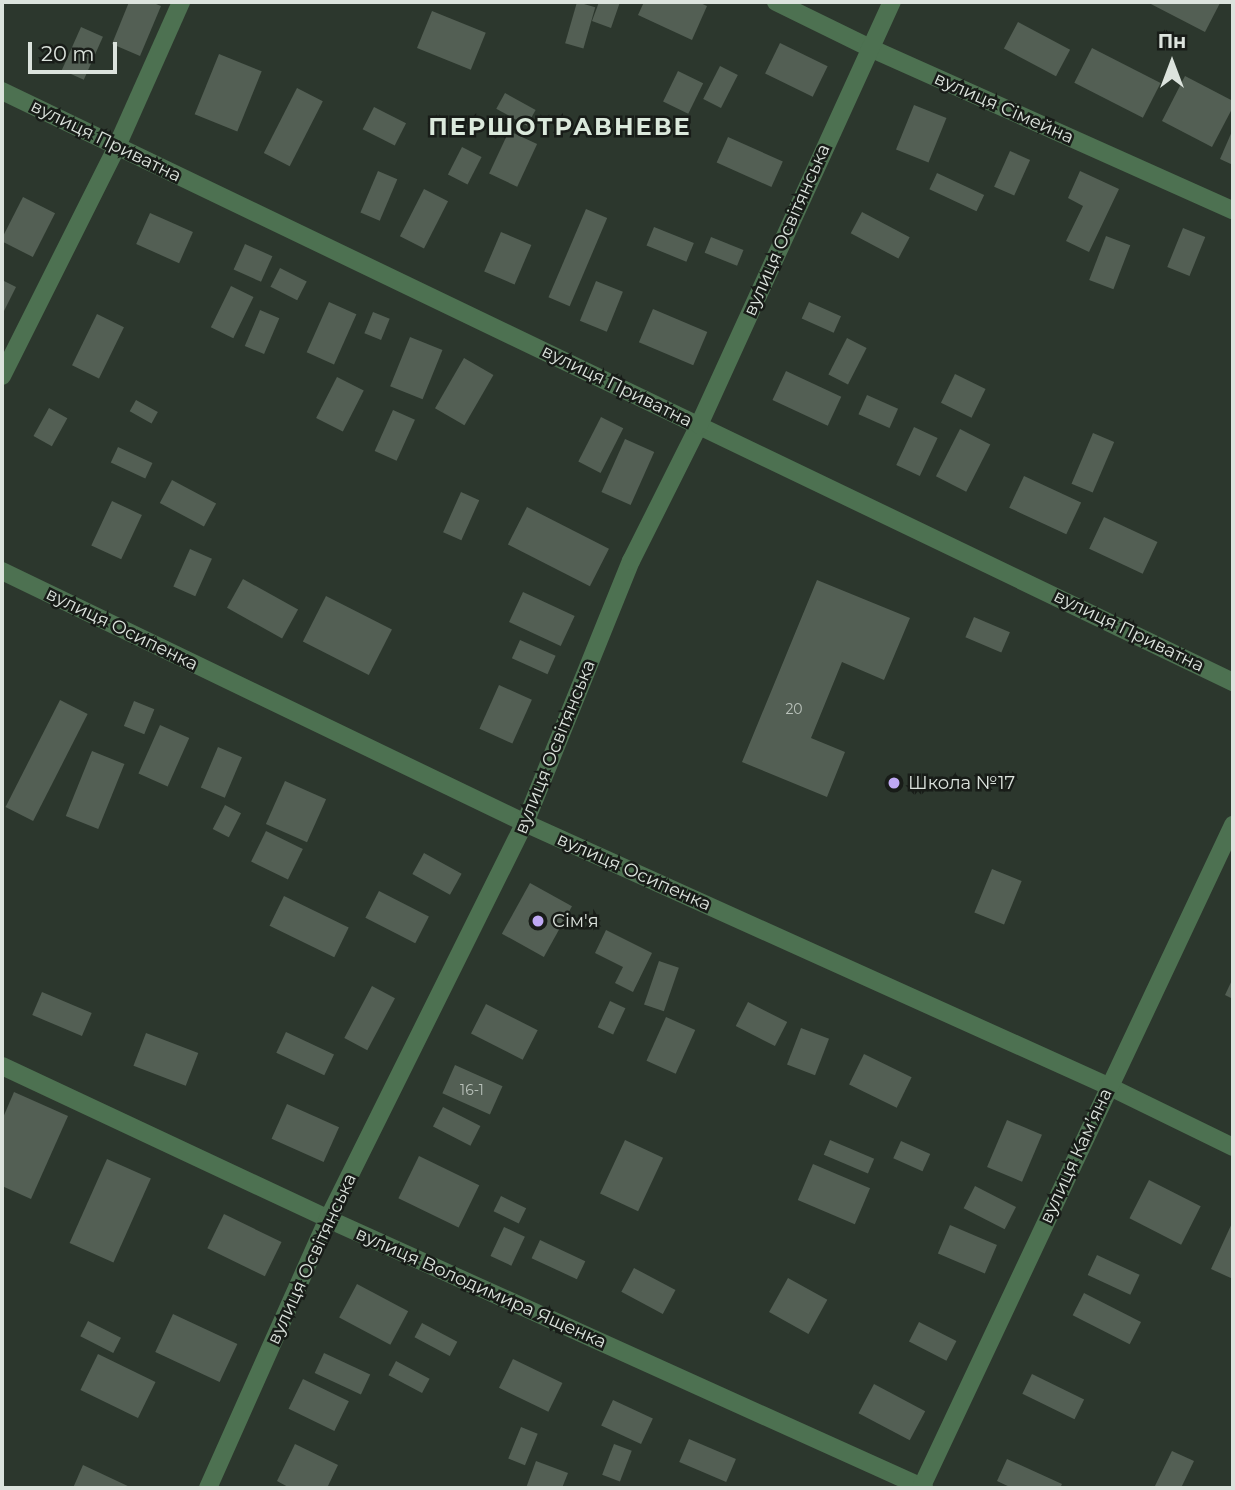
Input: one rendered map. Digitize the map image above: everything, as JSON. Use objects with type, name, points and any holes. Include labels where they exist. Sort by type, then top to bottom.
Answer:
[{"type":"street","points":[[2,376],[117,146],[181,2]]},
{"type":"street","name":"вулиця Сімейна","points":[[776,2],[870,48],[1233,210]]},
{"type":"street","name":"вулиця Освітянська","points":[[208,1488],[328,1219],[525,823],[631,561],[699,425],[892,2]]},
{"type":"street","name":"вулиця Приватна","points":[[2,91],[1233,682]]},
{"type":"street","name":"вулиця Осипенка","points":[[2,571],[525,823],[1108,1086],[1233,1147]]},
{"type":"street","name":"вулиця Кам’яна","points":[[922,1488],[1108,1086],[1233,825]]},
{"type":"street","name":"вулиця Володимира Ященка","points":[[2,1066],[328,1219],[922,1488]]},
{"type":"building","points":[[129,2],[151,2],[161,6],[140,56],[112,44]]},
{"type":"building","points":[[577,2],[595,7],[583,49],[565,43]]},
{"type":"building","points":[[599,2],[620,2],[611,28],[592,21]]},
{"type":"building","points":[[644,2],[698,2],[707,6],[692,40],[638,15]]},
{"type":"building","points":[[1147,2],[1218,2],[1220,3],[1205,32]]},
{"type":"building","points":[[432,11],[486,33],[471,70],[417,48]]},
{"type":"building","points":[[1018,22],[1070,50],[1056,76],[1004,48]]},
{"type":"building","points":[[81,27],[103,37],[84,80],[62,70]]},
{"type":"building","points":[[780,43],[828,66],[813,97],[765,74]]},
{"type":"building","points":[[1092,48],[1161,83],[1143,118],[1074,83]]},
{"type":"building","points":[[219,54],[262,71],[237,131],[195,114]]},
{"type":"building","points":[[720,66],[738,75],[721,108],[703,99]]},
{"type":"building","points":[[678,71],[703,83],[688,114],[663,102]]},
{"type":"building","points":[[1185,76],[1233,101],[1233,107],[1212,147],[1162,121]]},
{"type":"building","points":[[297,88],[323,101],[290,166],[264,153]]},
{"type":"building","points":[[505,93],[536,110],[527,126],[496,109]]},
{"type":"building","points":[[914,105],[946,118],[928,163],[896,150]]},
{"type":"building","points":[[374,107],[406,123],[395,146],[363,129]]},
{"type":"building","points":[[1233,129],[1233,165],[1220,159]]},
{"type":"building","points":[[509,131],[537,144],[517,187],[489,174]]},
{"type":"building","points":[[728,137],[783,161],[771,187],[717,163]]},
{"type":"building","points":[[462,147],[482,157],[468,185],[448,175]]},
{"type":"building","points":[[1010,151],[1030,160],[1014,196],[994,187]]},
{"type":"building","points":[[378,171],[397,179],[380,221],[360,212]]},
{"type":"building","points":[[1080,171],[1119,189],[1089,252],[1066,241],[1083,206],[1068,198]]},
{"type":"building","points":[[937,173],[984,195],[977,211],[929,189]]},
{"type":"building","points":[[424,189],[448,201],[424,248],[400,236]]},
{"type":"building","points":[[23,197],[55,213],[33,257],[2,241]]},
{"type":"building","points":[[586,209],[607,218],[570,306],[548,297]]},
{"type":"building","points":[[862,212],[910,237],[898,259],[851,233]]},
{"type":"building","points":[[150,213],[193,232],[179,263],[136,244]]},
{"type":"building","points":[[654,227],[694,243],[686,262],[647,246]]},
{"type":"building","points":[[1183,228],[1205,237],[1190,276],[1167,267]]},
{"type":"building","points":[[501,232],[531,245],[515,284],[484,272]]},
{"type":"building","points":[[1106,236],[1130,245],[1113,289],[1089,280]]},
{"type":"building","points":[[711,237],[743,250],[737,266],[705,253]]},
{"type":"building","points":[[245,244],[272,256],[261,282],[234,270]]},
{"type":"building","points":[[280,268],[307,282],[297,300],[270,287]]},
{"type":"building","points":[[2,280],[16,287],[2,315]]},
{"type":"building","points":[[596,281],[623,292],[607,332],[580,321]]},
{"type":"building","points":[[231,286],[253,297],[233,338],[211,327]]},
{"type":"building","points":[[329,302],[356,314],[334,364],[307,352]]},
{"type":"building","points":[[809,302],[841,316],[834,333],[802,318]]},
{"type":"building","points":[[653,309],[707,332],[693,365],[639,342]]},
{"type":"building","points":[[260,310],[279,318],[264,354],[245,346]]},
{"type":"building","points":[[373,312],[390,319],[381,340],[364,333]]},
{"type":"building","points":[[97,314],[124,327],[99,378],[72,365]]},
{"type":"building","points":[[410,337],[442,350],[423,399],[390,386]]},
{"type":"building","points":[[847,338],[867,348],[848,385],[828,375]]},
{"type":"building","points":[[464,358],[493,375],[464,425],[435,408]]},
{"type":"building","points":[[786,371],[841,397],[828,426],[772,400]]},
{"type":"building","points":[[955,374],[986,389],[972,418],[941,403]]},
{"type":"building","points":[[337,377],[364,391],[343,432],[316,418]]},
{"type":"building","points":[[867,395],[898,409],[890,428],[858,414]]},
{"type":"building","points":[[136,400],[158,412],[152,423],[130,411]]},
{"type":"building","points":[[49,408],[67,418],[52,446],[33,436]]},
{"type":"building","points":[[393,410],[415,420],[397,461],[375,451]]},
{"type":"building","points":[[601,417],[623,428],[601,473],[578,462]]},
{"type":"building","points":[[914,427],[938,438],[920,476],[896,465]]},
{"type":"building","points":[[960,429],[990,444],[966,492],[936,476]]},
{"type":"building","points":[[1093,433],[1114,442],[1093,493],[1072,484]]},
{"type":"building","points":[[625,439],[654,452],[631,505],[601,492]]},
{"type":"building","points":[[118,447],[152,463],[145,478],[111,462]]},
{"type":"building","points":[[1024,476],[1081,503],[1066,534],[1009,508]]},
{"type":"building","points":[[172,480],[216,503],[204,526],[160,503]]},
{"type":"building","points":[[461,492],[479,500],[461,540],[443,532]]},
{"type":"building","points":[[112,501],[142,515],[121,559],[91,545]]},
{"type":"building","points":[[527,507],[609,549],[590,586],[508,544]]},
{"type":"building","points":[[1104,517],[1157,542],[1143,574],[1089,549]]},
{"type":"building","points":[[190,549],[212,559],[195,596],[173,586]]},
{"type":"building","points":[[243,579],[298,610],[282,638],[227,608]]},
{"type":"building","points":[[817,580],[910,618],[884,680],[842,662],[811,738],[845,752],[827,797],[742,762]]},
{"type":"building","points":[[523,592],[575,616],[561,646],[509,622]]},
{"type":"building","points":[[326,596],[392,630],[369,675],[303,641]]},
{"type":"building","points":[[974,617],[1010,632],[1001,652],[965,637]]},
{"type":"building","points":[[520,640],[556,656],[547,674],[512,658]]},
{"type":"building","points":[[499,685],[532,700],[512,743],[479,729]]},
{"type":"building","points":[[60,700],[88,714],[33,821],[6,807]]},
{"type":"building","points":[[134,701],[154,709],[144,734],[124,726]]},
{"type":"building","points":[[160,725],[189,738],[168,786],[138,773]]},
{"type":"building","points":[[218,747],[242,757],[225,798],[201,788]]},
{"type":"building","points":[[92,751],[124,764],[98,829],[66,816]]},
{"type":"building","points":[[285,781],[326,799],[307,842],[266,824]]},
{"type":"building","points":[[225,805],[241,813],[229,837],[213,829]]},
{"type":"building","points":[[266,831],[303,849],[288,880],[251,862]]},
{"type":"building","points":[[424,853],[462,874],[450,895],[412,874]]},
{"type":"building","points":[[992,869],[1022,881],[1004,925],[974,913]]},
{"type":"building","points":[[530,883],[572,906],[544,957],[502,934]]},
{"type":"building","points":[[379,891],[429,916],[415,943],[365,918]]},
{"type":"building","points":[[284,896],[349,928],[334,957],[270,926]]},
{"type":"building","points":[[606,930],[652,953],[633,992],[615,983],[623,967],[595,953]]},
{"type":"building","points":[[659,961],[679,968],[664,1011],[644,1004]]},
{"type":"building","points":[[1233,978],[1233,999],[1225,995]]},
{"type":"building","points":[[372,986],[395,998],[367,1050],[344,1038]]},
{"type":"building","points":[[42,992],[92,1013],[82,1036],[32,1015]]},
{"type":"building","points":[[610,1001],[625,1008],[613,1034],[598,1027]]},
{"type":"building","points":[[748,1002],[787,1022],[775,1046],[736,1026]]},
{"type":"building","points":[[486,1004],[538,1030],[523,1060],[471,1033]]},
{"type":"building","points":[[666,1017],[695,1030],[676,1074],[646,1061]]},
{"type":"building","points":[[801,1028],[829,1039],[815,1075],[787,1064]]},
{"type":"building","points":[[286,1032],[334,1054],[324,1075],[276,1053]]},
{"type":"building","points":[[146,1033],[198,1053],[186,1086],[133,1066]]},
{"type":"building","points":[[864,1054],[912,1077],[897,1108],[849,1085]]},
{"type":"building","points":[[455,1065],[503,1086],[490,1114],[442,1093]]},
{"type":"building","points":[[14,1092],[68,1116],[31,1199],[2,1186],[2,1120]]},
{"type":"building","points":[[287,1104],[339,1127],[324,1162],[272,1139]]},
{"type":"building","points":[[443,1107],[480,1126],[470,1146],[433,1127]]},
{"type":"building","points":[[1007,1120],[1042,1135],[1022,1182],[987,1167]]},
{"type":"building","points":[[625,1140],[663,1158],[638,1211],[600,1193]]},
{"type":"building","points":[[830,1140],[874,1159],[868,1173],[824,1155]]},
{"type":"building","points":[[901,1141],[930,1154],[923,1171],[893,1158]]},
{"type":"building","points":[[419,1156],[479,1185],[459,1228],[398,1198]]},
{"type":"building","points":[[107,1159],[151,1179],[113,1263],[70,1243]]},
{"type":"building","points":[[813,1164],[870,1188],[855,1224],[798,1200]]},
{"type":"building","points":[[1149,1180],[1201,1206],[1181,1245],[1129,1218]]},
{"type":"building","points":[[975,1186],[1016,1207],[1005,1229],[964,1208]]},
{"type":"building","points":[[501,1196],[526,1208],[519,1224],[494,1211]]},
{"type":"building","points":[[224,1214],[282,1242],[265,1276],[207,1248]]},
{"type":"building","points":[[1233,1221],[1233,1279],[1211,1269]]},
{"type":"building","points":[[950,1225],[997,1245],[985,1273],[938,1254]]},
{"type":"building","points":[[504,1227],[525,1237],[511,1266],[490,1256]]},
{"type":"building","points":[[540,1240],[585,1261],[577,1279],[532,1258]]},
{"type":"building","points":[[1097,1255],[1140,1275],[1130,1295],[1088,1275]]},
{"type":"building","points":[[634,1268],[675,1290],[663,1314],[621,1292]]},
{"type":"building","points":[[788,1278],[827,1300],[808,1334],[769,1312]]},
{"type":"building","points":[[357,1284],[408,1311],[390,1345],[339,1318]]},
{"type":"building","points":[[1084,1293],[1141,1322],[1130,1344],[1073,1315]]},
{"type":"building","points":[[173,1314],[237,1344],[220,1382],[155,1352]]},
{"type":"building","points":[[88,1321],[121,1338],[113,1353],[80,1336]]},
{"type":"building","points":[[919,1322],[956,1341],[946,1361],[909,1342]]},
{"type":"building","points":[[422,1323],[457,1342],[450,1356],[414,1337]]},
{"type":"building","points":[[324,1353],[370,1375],[361,1394],[315,1373]]},
{"type":"building","points":[[98,1354],[156,1382],[138,1418],[80,1390]]},
{"type":"building","points":[[513,1359],[562,1383],[548,1412],[499,1388]]},
{"type":"building","points":[[396,1361],[430,1379],[422,1393],[388,1375]]},
{"type":"building","points":[[1032,1374],[1084,1399],[1074,1419],[1022,1394]]},
{"type":"building","points":[[303,1379],[349,1401],[334,1431],[289,1409]]},
{"type":"building","points":[[874,1384],[925,1411],[910,1440],[859,1413]]},
{"type":"building","points":[[613,1400],[653,1419],[641,1444],[601,1425]]},
{"type":"building","points":[[521,1427],[538,1434],[525,1465],[508,1459]]},
{"type":"building","points":[[689,1439],[736,1459],[726,1482],[679,1462]]},
{"type":"building","points":[[295,1444],[338,1465],[327,1488],[290,1488],[277,1481]]},
{"type":"building","points":[[614,1444],[632,1451],[620,1482],[602,1475]]},
{"type":"building","points":[[1172,1451],[1194,1461],[1181,1488],[1154,1488]]},
{"type":"building","points":[[1007,1459],[1062,1484],[1060,1488],[1012,1488],[997,1481]]},
{"type":"building","points":[[536,1461],[568,1473],[562,1488],[526,1488]]},
{"type":"building","points":[[83,1465],[132,1488],[73,1488]]},
{"type":"place","name":"Школа №17","points":[[894,783]]},
{"type":"place","name":"Сім'я","points":[[538,921]]},
{"type":"district","name":"ПЕРШОТРАВНЕВЕ","points":[[560,127]]}]
